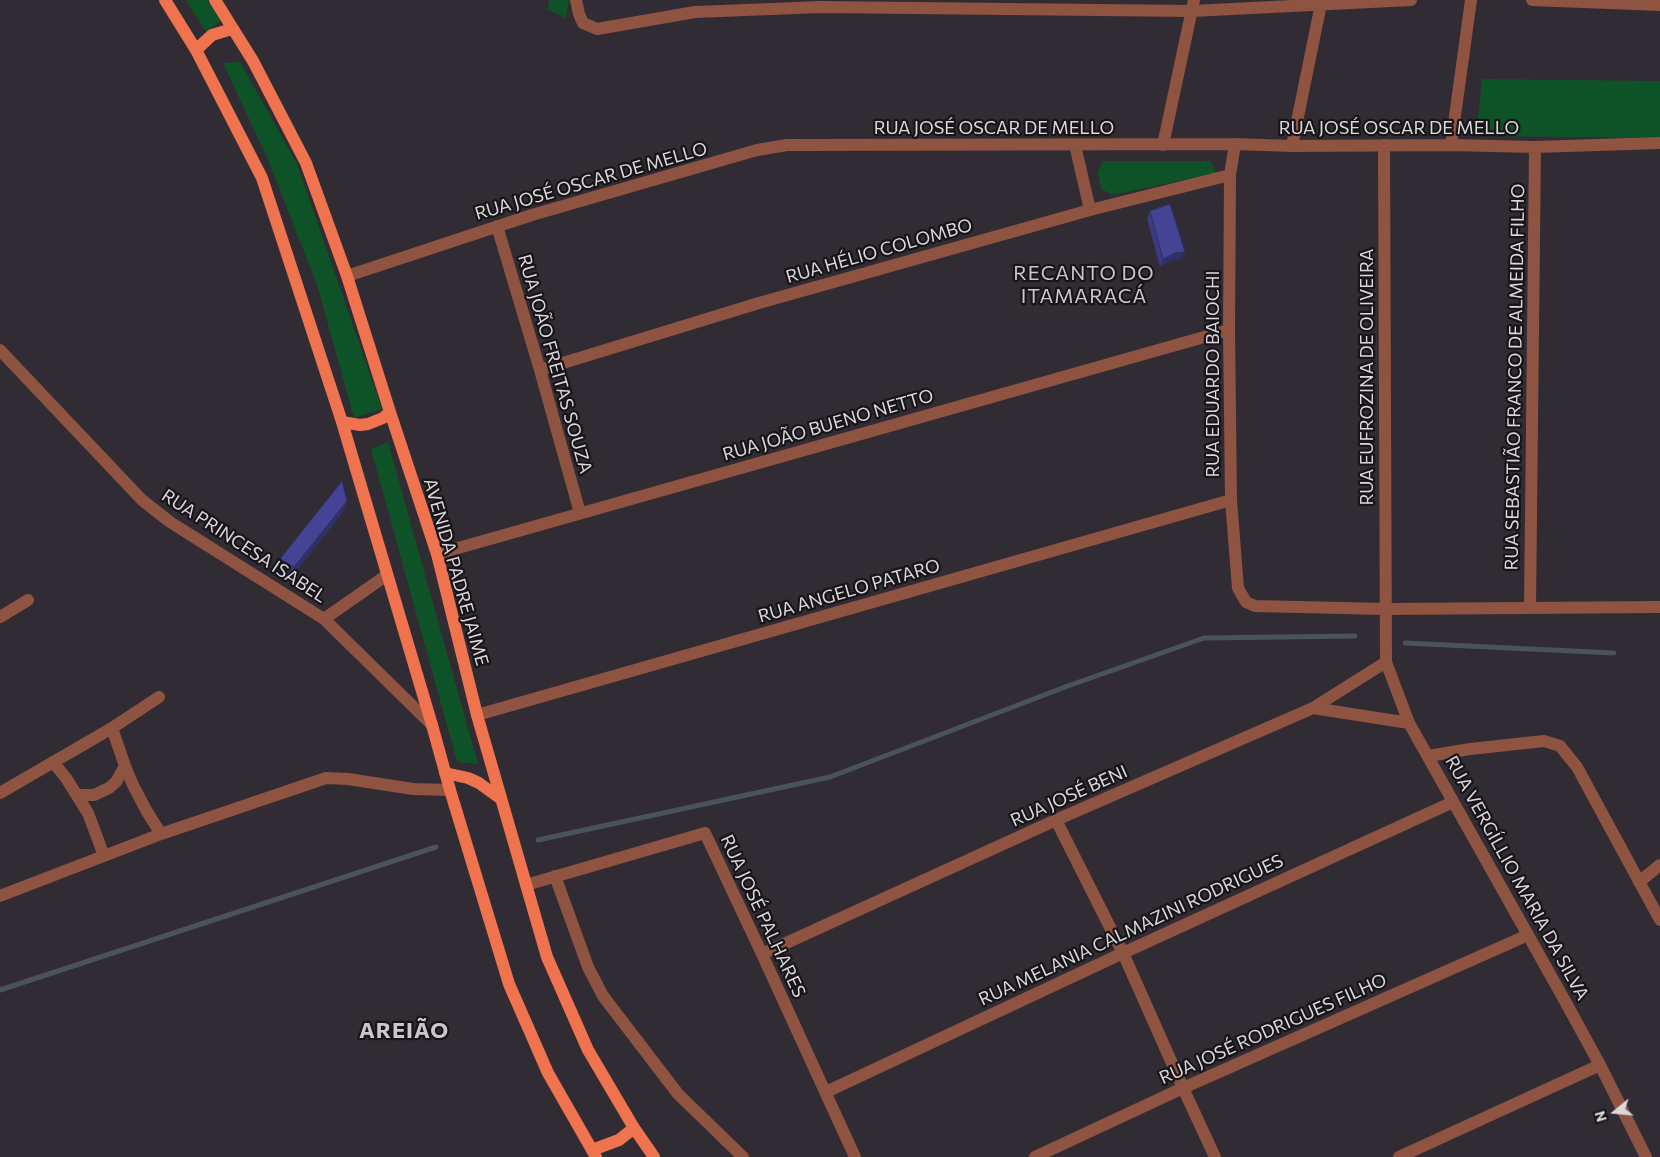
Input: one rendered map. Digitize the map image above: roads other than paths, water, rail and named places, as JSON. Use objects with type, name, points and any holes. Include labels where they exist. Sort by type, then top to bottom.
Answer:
[{"type":"main road","points":[[165,0],[196,50],[262,178],[342,422],[509,984],[548,1073],[594,1154],[634,1128]]},
{"type":"main road","name":"AVENIDA PADRE JAIME","points":[[215,0],[253,61],[306,163],[348,276],[437,554],[477,715],[547,958],[588,1050],[634,1128],[654,1157]]},
{"type":"main road","points":[[196,50],[212,35],[232,29]]},
{"type":"main road","points":[[342,422],[360,425],[368,424],[384,418],[390,412]]},
{"type":"main road","points":[[445,773],[468,778],[501,798]]},
{"type":"street","points":[[576,0],[583,24],[596,29],[696,6],[821,4],[1193,6],[1321,4],[1411,0]]},
{"type":"street","points":[[1451,145],[1471,0]]},
{"type":"street","points":[[1532,0],[1660,5]]},
{"type":"street","points":[[1292,146],[1321,4]]},
{"type":"street","points":[[1163,145],[1193,6]]},
{"type":"street","name":"RUA JOSÉ OSCAR DE MELLO","points":[[348,276],[496,226],[757,150],[786,145],[1234,144],[1292,146],[1535,146],[1660,143]]},
{"type":"street","name":"RUA EDUARDO BAIOCHI","points":[[1234,144],[1230,175],[1229,330],[1231,500],[1238,588],[1246,602],[1255,606],[1385,609]]},
{"type":"street","points":[[1075,145],[1090,210]]},
{"type":"street","name":"RUA EUFROZINA DE OLIVEIRA","points":[[1384,145],[1385,609]]},
{"type":"street","name":"RUA SEBASTIÃO FRANCO DE ALMEIDA FILHO","points":[[1530,608],[1535,146]]},
{"type":"street","name":"RUA HÉLIO COLOMBO","points":[[540,370],[759,303],[1090,210],[1230,175]]},
{"type":"street","name":"RUA JOÃO FREITAS SOUZA","points":[[496,226],[540,370],[580,513]]},
{"type":"street","name":"RUA JOÃO BUENO NETTO","points":[[437,554],[1229,330]]},
{"type":"street","name":"RUA PRINCESA ISABEL","points":[[0,350],[142,500],[170,522],[324,619],[432,725]]},
{"type":"street","name":"RUA ANGELO PATARO","points":[[477,715],[1231,500]]},
{"type":"street","points":[[324,619],[387,575]]},
{"type":"street","points":[[0,617],[28,600]]},
{"type":"street","points":[[1385,609],[1660,607]]},
{"type":"street","name":"RUA VERGÍLLIO MARIA DA SILVA","points":[[1385,609],[1386,662],[1409,723],[1600,1065],[1646,1157]]},
{"type":"street","name":"RUA JOSÉ BENI","points":[[762,954],[1056,820],[1313,708],[1386,662]]},
{"type":"street","points":[[0,794],[112,728],[159,697]]},
{"type":"street","points":[[1313,708],[1409,723]]},
{"type":"street","points":[[112,728],[124,766],[146,810],[161,834]]},
{"type":"street","points":[[1428,756],[1470,749],[1544,741],[1560,746],[1577,767],[1660,920]]},
{"type":"street","points":[[53,762],[78,795],[95,827],[104,856]]},
{"type":"street","points":[[78,795],[94,795],[109,788],[116,782],[124,766]]},
{"type":"street","points":[[0,896],[161,834],[326,778],[348,778],[413,788],[450,790]]},
{"type":"street","name":"RUA MELANIA CALMAZINI RODRIGUES","points":[[826,1092],[1453,802]]},
{"type":"street","points":[[1056,820],[1123,953],[1216,1157]]},
{"type":"street","name":"RUA JOSÉ PALHARES","points":[[526,885],[704,833],[855,1157]]},
{"type":"street","points":[[1639,882],[1660,865]]},
{"type":"street","points":[[555,876],[588,968],[603,996],[678,1094],[743,1157]]},
{"type":"street","name":"RUA JOSÉ RODRIGUES FILHO","points":[[1035,1157],[1183,1088],[1528,935]]},
{"type":"street","points":[[1399,1157],[1600,1065]]},
{"type":"waterway","points":[[538,840],[830,777],[1065,687],[1204,638],[1355,636]]},
{"type":"waterway","points":[[1405,643],[1614,653]]},
{"type":"waterway","points":[[0,990],[436,847]]},
{"type":"district","name":"RECANTO DO ITAMARACÁ","points":[[1084,284]]},
{"type":"district","name":"AREIÃO","points":[[404,1031]]}]
